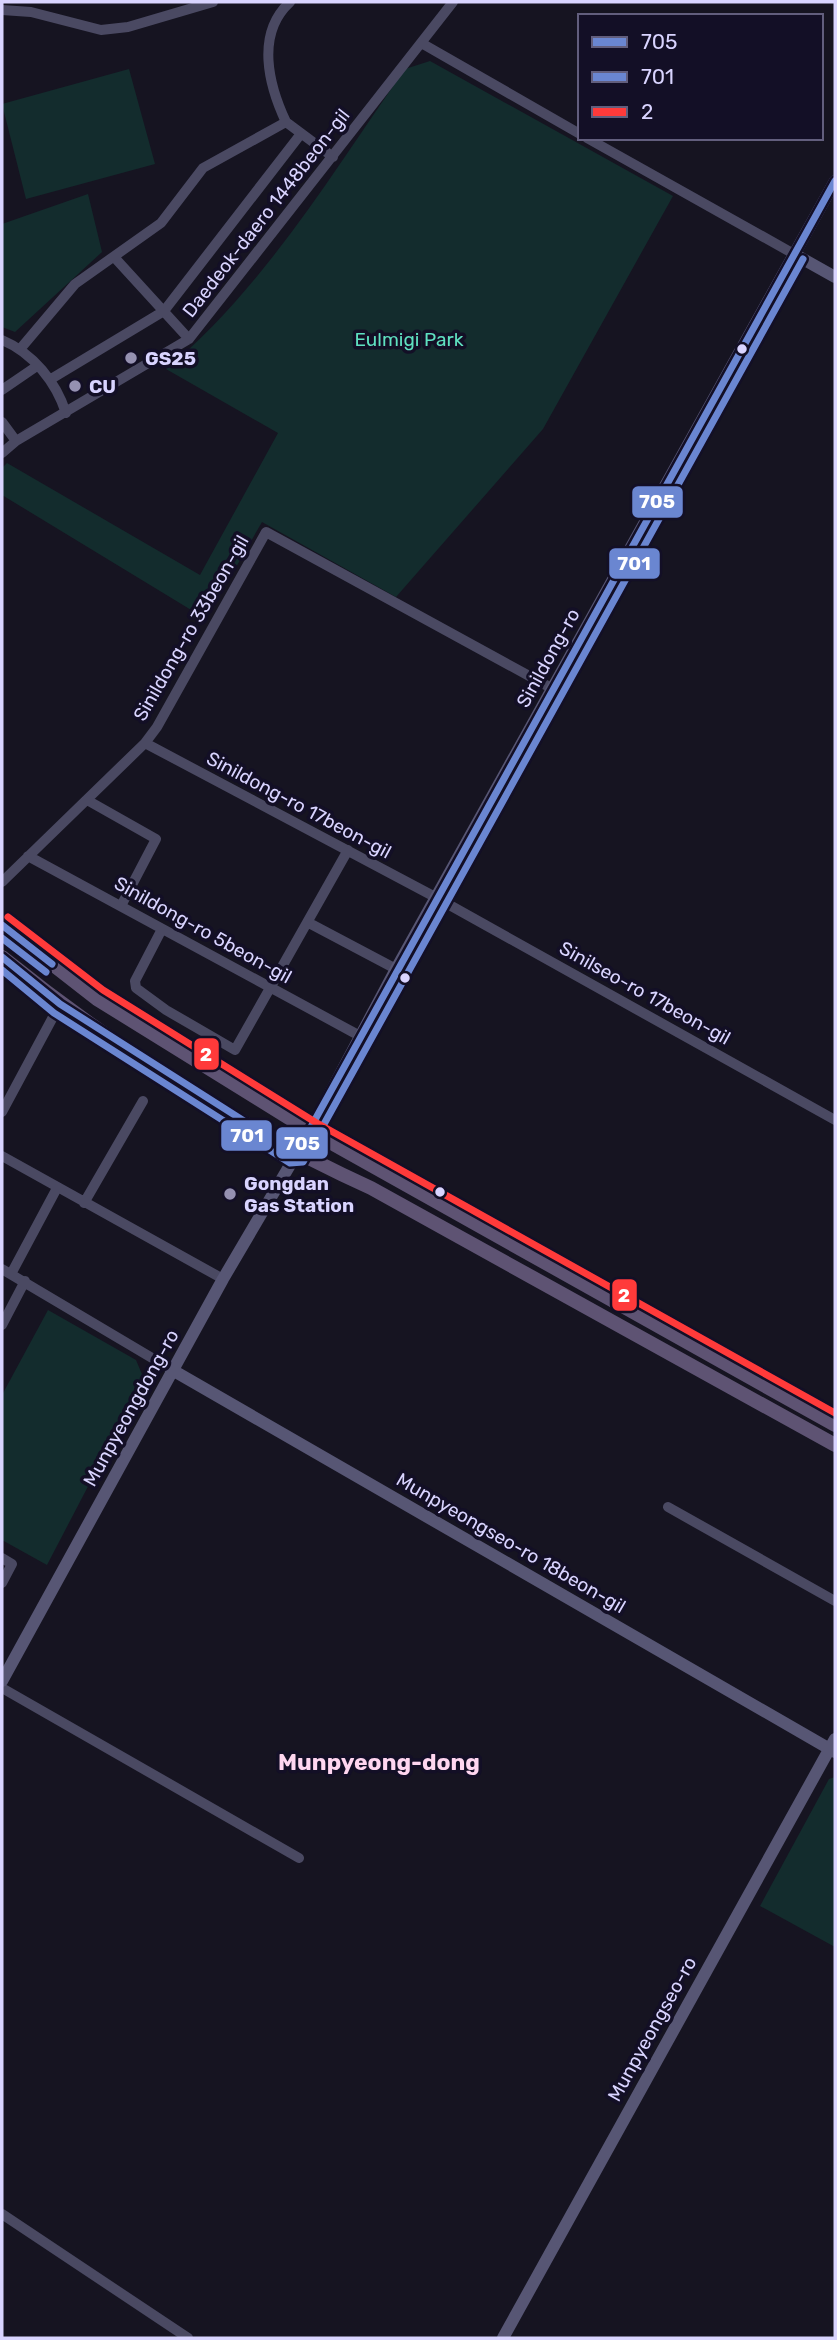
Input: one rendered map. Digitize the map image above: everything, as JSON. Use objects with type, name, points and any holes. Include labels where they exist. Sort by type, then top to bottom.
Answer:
[{"type":"main road","name":"Sinildong-ro","points":[[296,1154],[835,180]]},
{"type":"main road","points":[[794,254],[835,276]]},
{"type":"main road","points":[[2,925],[97,999],[310,1131],[835,1425]]},
{"type":"main road","points":[[2,957],[60,1004],[296,1154],[371,1188],[835,1445]]},
{"type":"main road","name":"Munpyeongdong-ro","points":[[2,1681],[223,1279],[296,1154]]},
{"type":"main road","name":"Munpyeongseo-ro 18beon-gil","points":[[174,1371],[833,1746]]},
{"type":"main road","name":"Munpyeongseo-ro","points":[[503,2338],[833,1746]]},
{"type":"street","points":[[2,10],[30,12],[101,30],[128,27],[213,2]]},
{"type":"street","points":[[290,2],[271,34],[267,65],[274,95],[286,122],[333,157]]},
{"type":"street","name":"Daedeok-daero 1448beon-gil","points":[[2,453],[16,440],[189,339],[423,44],[453,2]]},
{"type":"street","points":[[423,44],[578,133]]},
{"type":"street","points":[[21,348],[65,293],[161,223],[204,168],[286,122]]},
{"type":"street","points":[[51,379],[164,311],[300,135]]},
{"type":"street","points":[[591,140],[794,254]]},
{"type":"street","points":[[114,257],[189,339]]},
{"type":"street","points":[[2,340],[21,348],[51,379],[66,413]]},
{"type":"street","points":[[2,390],[37,366]]},
{"type":"street","points":[[2,422],[16,440]]},
{"type":"street","name":"Sinildong-ro 33beon-gil","points":[[2,882],[145,743],[157,727],[266,532],[552,689]]},
{"type":"street","name":"Sinildong-ro 17beon-gil","points":[[145,743],[437,898]]},
{"type":"street","points":[[87,800],[156,839],[122,905]]},
{"type":"street","points":[[162,929],[135,981],[136,988],[166,1010],[235,1050],[348,850]]},
{"type":"street","name":"Sinildong-ro 5beon-gil","points":[[28,856],[360,1036]]},
{"type":"street","name":"Sinilseo-ro 17beon-gil","points":[[437,898],[835,1120]]},
{"type":"street","points":[[309,923],[396,969]]},
{"type":"street","points":[[2,1112],[60,1004]]},
{"type":"street","points":[[84,1203],[143,1101]]},
{"type":"street","points":[[2,1156],[223,1279]]},
{"type":"street","points":[[57,1188],[6,1272],[174,1371]]},
{"type":"street","points":[[2,1325],[25,1281]]},
{"type":"street","points":[[668,1507],[835,1601]]},
{"type":"street","points":[[2,1558],[12,1564],[2,1583]]},
{"type":"street","points":[[2,1688],[299,1858]]},
{"type":"street","points":[[2,2214],[188,2338]]},
{"type":"green space","name":"Eulmigi Park","points":[[430,61],[673,196],[543,429],[396,597],[262,522],[206,619],[2,495],[2,468],[7,463],[200,575],[278,433],[166,369],[234,304],[265,267],[324,188],[405,69]]},
{"type":"green space","points":[[129,69],[155,164],[26,199],[2,104]]},
{"type":"green space","points":[[88,194],[102,252],[15,332],[2,327],[2,224]]},
{"type":"green space","points":[[48,1310],[136,1360],[144,1379],[47,1565],[2,1540],[2,1395]]},
{"type":"green space","points":[[835,1777],[835,1947],[760,1906],[829,1779]]},
{"type":"transit line","name":"705","points":[[2,957],[60,1004],[296,1154],[835,181]]},
{"type":"transit line","name":"701","points":[[2,970],[54,1013],[290,1163],[303,1162],[803,259]]},
{"type":"transit line","name":"2","points":[[8,917],[103,990],[315,1122],[835,1413]]},
{"type":"transit line","name":"705","points":[[2,925],[52,964]]},
{"type":"transit line","name":"701","points":[[2,938],[46,972]]},
{"type":"place","name":"GS25","points":[[131,358]]},
{"type":"place","name":"CU","points":[[75,386]]},
{"type":"place","name":"Gongdan Gas Station","points":[[230,1194]]},
{"type":"district","name":"Munpyeong-dong","points":[[379,1762]]}]
